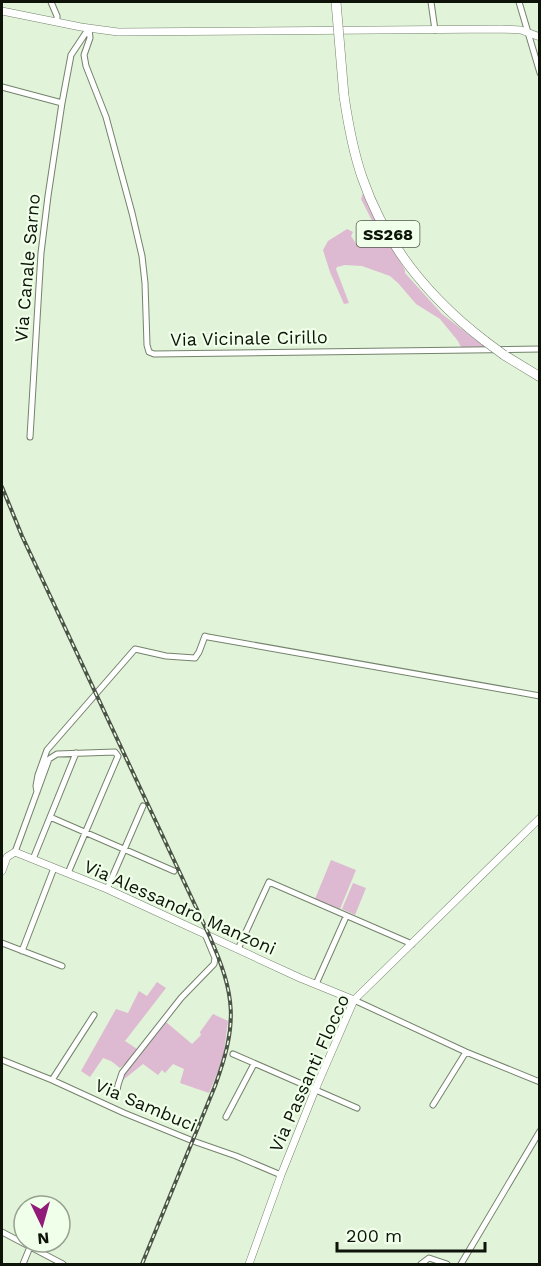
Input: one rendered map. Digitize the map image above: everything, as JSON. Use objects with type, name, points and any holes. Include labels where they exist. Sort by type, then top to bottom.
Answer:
[{"type":"highway","name":"SS268","points":[[336,2],[344,96],[351,140],[362,178],[377,215],[405,261],[432,294],[463,324],[485,341],[540,377]]},
{"type":"street","points":[[51,2],[57,22]]},
{"type":"street","points":[[431,2],[435,30]]},
{"type":"street","points":[[519,2],[539,69]]},
{"type":"street","points":[[2,11],[89,28],[126,32],[501,29],[521,30],[540,37]]},
{"type":"street","name":"Via Canale Sarno","points":[[30,437],[41,254],[48,196],[71,55],[89,28]]},
{"type":"street","name":"Via Vicinale Cirillo","points":[[89,28],[90,38],[84,55],[86,66],[106,117],[142,256],[149,352],[154,354],[540,349]]},
{"type":"street","points":[[2,87],[62,103]]},
{"type":"street","points":[[37,792],[38,775],[47,750],[135,649],[166,656],[195,658],[205,636],[208,636],[540,696]]},
{"type":"street","points":[[2,871],[7,857],[15,852],[49,759],[57,754],[116,752],[118,756],[68,873]]},
{"type":"street","points":[[33,859],[76,753]]},
{"type":"street","points":[[107,889],[143,806]]},
{"type":"street","points":[[50,817],[174,871]]},
{"type":"street","name":"Via Passanti Flocco","points":[[249,1264],[281,1175],[354,1000],[540,818]]},
{"type":"street","name":"Via Alessandro Manzoni","points":[[15,852],[107,889],[354,1000]]},
{"type":"street","points":[[22,951],[54,868]]},
{"type":"street","points":[[238,949],[268,882],[412,944]]},
{"type":"street","points":[[316,984],[345,919]]},
{"type":"street","points":[[116,1096],[122,1073],[181,999],[214,964],[215,958],[205,933]]},
{"type":"street","points":[[2,943],[62,966]]},
{"type":"street","points":[[354,1000],[466,1052],[540,1082]]},
{"type":"street","points":[[52,1080],[94,1015]]},
{"type":"street","points":[[433,1105],[466,1052]]},
{"type":"street","points":[[233,1054],[357,1108]]},
{"type":"street","name":"Via Sambuci","points":[[2,1060],[134,1117],[281,1175]]},
{"type":"street","points":[[226,1117],[254,1064]]},
{"type":"street","points":[[460,1264],[540,1131]]},
{"type":"street","points":[[45,1254],[63,1264]]},
{"type":"street","points":[[421,1264],[429,1258],[447,1264]]},
{"type":"shaded area","points":[[363,193],[405,273],[442,314],[484,347],[461,347],[440,319],[416,304],[390,276],[362,266],[345,265],[336,269],[349,303],[344,304],[323,250],[328,241],[347,229],[353,232],[351,236],[357,245],[364,241],[366,232],[383,242],[361,199]]},
{"type":"shaded area","points":[[331,860],[356,870],[340,909],[315,899]]},
{"type":"shaded area","points":[[353,883],[366,888],[355,915],[342,909]]},
{"type":"shaded area","points":[[157,982],[166,988],[125,1041],[140,1051],[166,1022],[192,1044],[201,1035],[200,1032],[213,1014],[228,1021],[223,1059],[209,1093],[180,1083],[184,1069],[173,1064],[165,1073],[162,1070],[158,1075],[143,1064],[123,1080],[120,1078],[129,1067],[126,1063],[120,1068],[103,1058],[90,1077],[81,1071],[116,1009],[128,1013],[139,991],[147,996]]},
{"type":"railway","points":[[2,487],[22,536],[209,935],[225,975],[229,993],[231,1010],[228,1044],[215,1086],[142,1264]]}]
